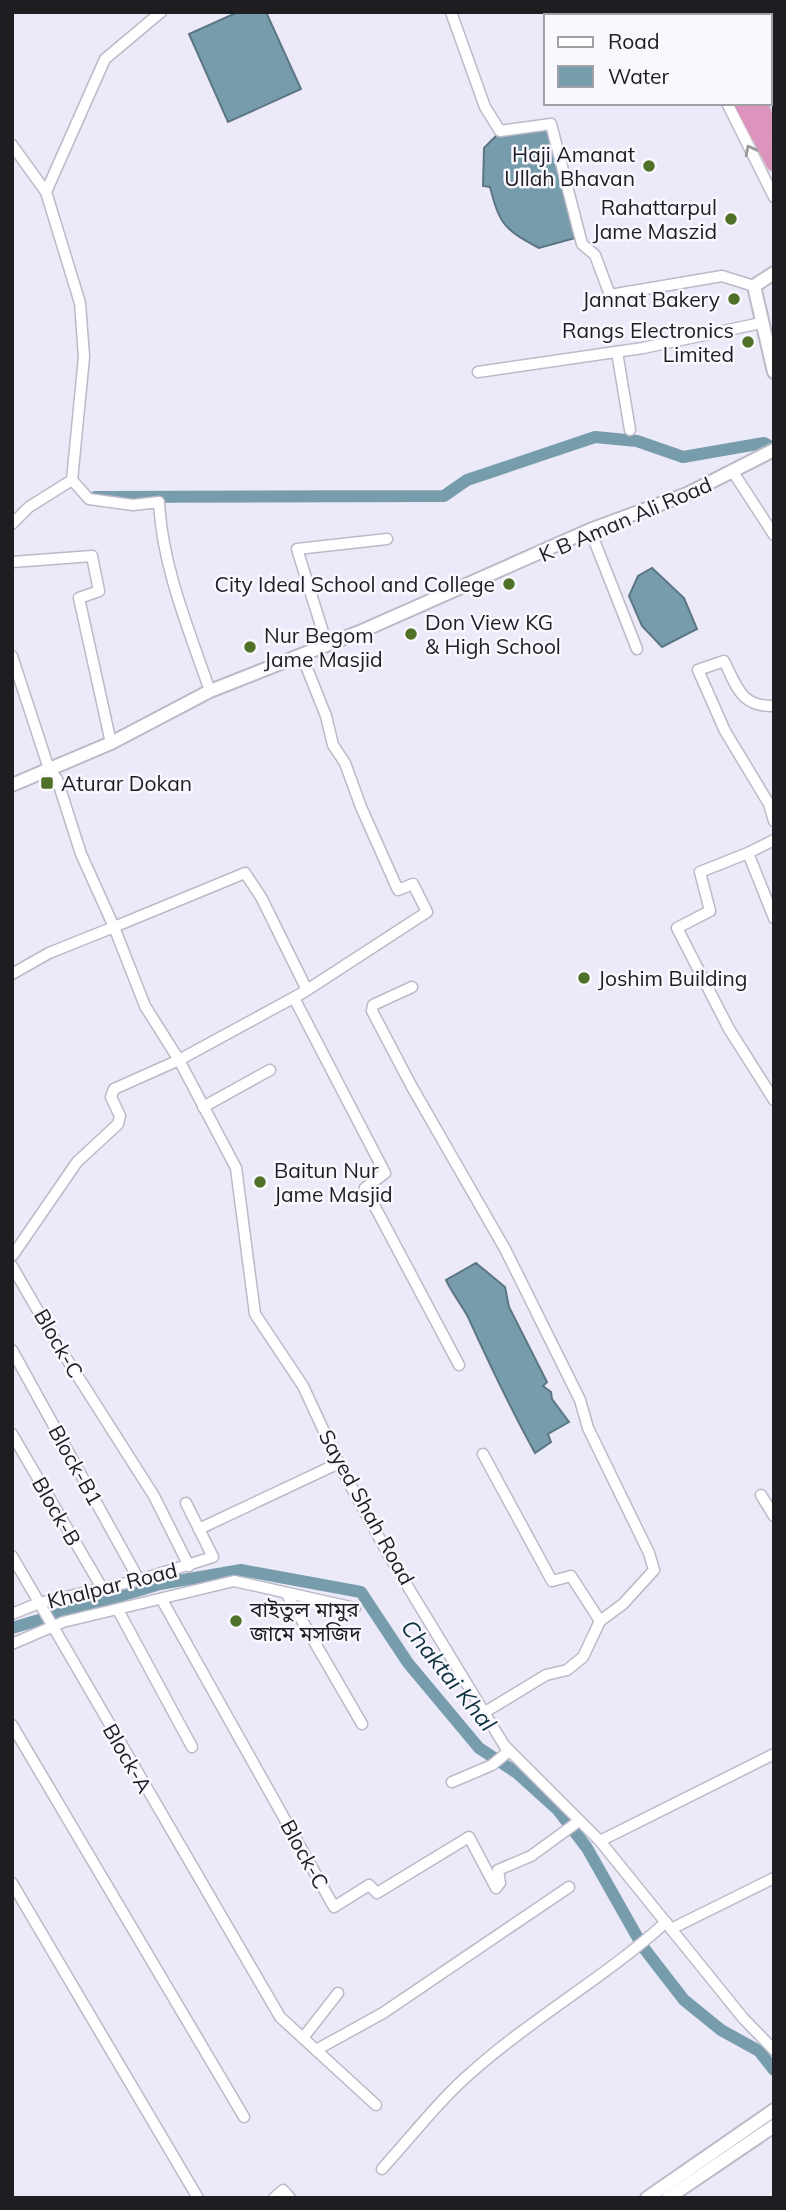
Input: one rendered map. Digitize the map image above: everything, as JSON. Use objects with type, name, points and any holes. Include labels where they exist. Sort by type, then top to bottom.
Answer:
[{"type":"highway","points":[[743,105],[774,163]]},
{"type":"highway","points":[[759,105],[774,133]]},
{"type":"street","points":[[46,192],[105,59],[162,12]]},
{"type":"street","points":[[451,12],[485,107],[500,131],[551,124],[582,243],[595,255],[610,295],[722,276],[754,286]]},
{"type":"street","points":[[728,105],[774,197]]},
{"type":"street","points":[[12,145],[46,192],[80,303],[83,357],[72,480],[89,499],[133,505],[159,502],[160,524],[181,608],[210,691]]},
{"type":"street","points":[[754,286],[774,273]]},
{"type":"street","points":[[754,286],[774,372]]},
{"type":"street","points":[[478,372],[617,352],[761,323]]},
{"type":"street","points":[[617,352],[630,430]]},
{"type":"street","name":"K B Aman Ali Road","points":[[12,785],[111,743],[210,691],[302,656],[529,560],[590,530],[687,494],[772,452]]},
{"type":"street","points":[[733,472],[773,533]]},
{"type":"street","points":[[12,524],[29,507],[72,480]]},
{"type":"street","points":[[590,530],[637,649]]},
{"type":"street","points":[[327,645],[297,549],[387,539]]},
{"type":"street","points":[[12,562],[92,556],[99,591],[79,598],[111,743]]},
{"type":"street","name":"Sayed Shah Road","points":[[12,656],[48,769],[57,779],[80,854],[114,927],[145,1006],[179,1059],[236,1168],[255,1314],[303,1386],[339,1464],[388,1554],[506,1748],[600,1841],[668,1926],[774,2050]]},
{"type":"street","points":[[12,1255],[77,1162],[118,1124],[120,1116],[111,1097],[114,1089],[179,1059],[294,998],[427,910],[413,884],[398,890],[361,807],[345,763],[333,745],[326,716],[302,656]]},
{"type":"street","points":[[774,706],[758,707],[741,696],[724,661],[698,670],[725,731],[769,804],[774,821]]},
{"type":"street","points":[[774,840],[700,872],[710,911],[677,928],[729,1029],[774,1100]]},
{"type":"street","points":[[748,853],[774,918]]},
{"type":"street","points":[[12,974],[49,953],[245,873],[261,897],[307,990]]},
{"type":"street","points":[[412,987],[373,1006],[372,1011],[412,1087],[505,1249],[580,1400],[587,1428],[649,1553],[654,1570],[623,1604],[600,1621],[583,1657],[567,1670],[546,1675],[485,1712]]},
{"type":"street","points":[[294,998],[334,1069],[357,1125],[385,1173],[365,1188],[459,1365]]},
{"type":"street","points":[[203,1107],[270,1070]]},
{"type":"street","name":"Block-C","points":[[12,1266],[56,1342],[154,1496],[189,1566]]},
{"type":"street","name":"Block-B1","points":[[12,1350],[139,1580]]},
{"type":"street","name":"Block-B","points":[[12,1434],[102,1588]]},
{"type":"street","points":[[483,1454],[552,1581],[570,1576],[600,1621]]},
{"type":"street","points":[[186,1503],[199,1529],[339,1464]]},
{"type":"street","points":[[761,1495],[774,1516]]},
{"type":"street","name":"Khalpar Road","points":[[12,1614],[39,1603],[139,1580],[213,1557],[199,1529]]},
{"type":"street","points":[[12,1556],[39,1603]]},
{"type":"street","points":[[12,1644],[54,1626],[234,1581],[355,1608]]},
{"type":"street","points":[[286,1593],[362,1724]]},
{"type":"street","name":"Block-C","points":[[162,1600],[334,1907],[369,1885],[377,1893],[469,1837],[496,1888],[500,1883],[498,1870],[531,1856],[579,1822]]},
{"type":"street","name":"Block-A","points":[[39,1603],[280,2017],[376,2105]]},
{"type":"street","points":[[118,1611],[192,1747]]},
{"type":"street","points":[[12,1725],[244,2116]]},
{"type":"street","points":[[452,1782],[492,1765],[506,1748]]},
{"type":"street","points":[[600,1841],[774,1754]]},
{"type":"street","points":[[382,2169],[472,2071],[557,2004],[668,1926],[774,1878]]},
{"type":"street","points":[[12,1883],[198,2198]]},
{"type":"street","points":[[316,2050],[383,2013],[569,1887]]},
{"type":"street","points":[[303,2038],[338,1993]]},
{"type":"street","points":[[668,2198],[706,2162],[773,2110]]},
{"type":"street","points":[[647,2198],[706,2162],[774,2126]]},
{"type":"street","points":[[274,2198],[284,2190],[290,2198]]},
{"type":"water","points":[[238,12],[266,12],[301,89],[228,122],[189,34]]},
{"type":"water","points":[[547,127],[575,238],[539,248],[505,225],[490,187],[483,186],[484,148],[499,133]]},
{"type":"water","points":[[652,568],[684,598],[697,629],[662,647],[642,626],[629,596],[638,576]]},
{"type":"water","points":[[476,1263],[505,1287],[509,1307],[547,1382],[543,1386],[551,1392],[552,1399],[569,1422],[548,1434],[551,1442],[535,1453],[468,1317],[446,1280]]},
{"type":"waterway","points":[[95,497],[444,496],[467,480],[595,437],[637,441],[683,457],[764,443],[774,449]]},
{"type":"waterway","name":"Chaktai Khal","points":[[12,1628],[160,1584],[241,1570],[361,1592],[408,1663],[479,1748],[517,1773],[558,1810],[587,1848],[643,1947],[684,2000],[721,2030],[759,2051],[774,2070]]},
{"type":"place","name":"Haji Amanat Ullah Bhavan","points":[[649,166]]},
{"type":"place","name":"Rahattarpul Jame Maszid","points":[[731,219]]},
{"type":"place","name":"Jannat Bakery","points":[[734,299]]},
{"type":"place","name":"Rangs Electronics Limited","points":[[748,342]]},
{"type":"place","name":"City Ideal School and College","points":[[509,584]]},
{"type":"place","name":"Don View KG & High School","points":[[411,634]]},
{"type":"place","name":"Nur Begom Jame Masjid","points":[[250,647]]},
{"type":"place","name":"Aturar Dokan","points":[[47,783]]},
{"type":"place","name":"Joshim Building","points":[[584,978]]},
{"type":"place","name":"Baitun Nur Jame Masjid","points":[[260,1182]]},
{"type":"place","name":"বাইতুল মামুর জামে মসজিদ","points":[[236,1621]]}]
